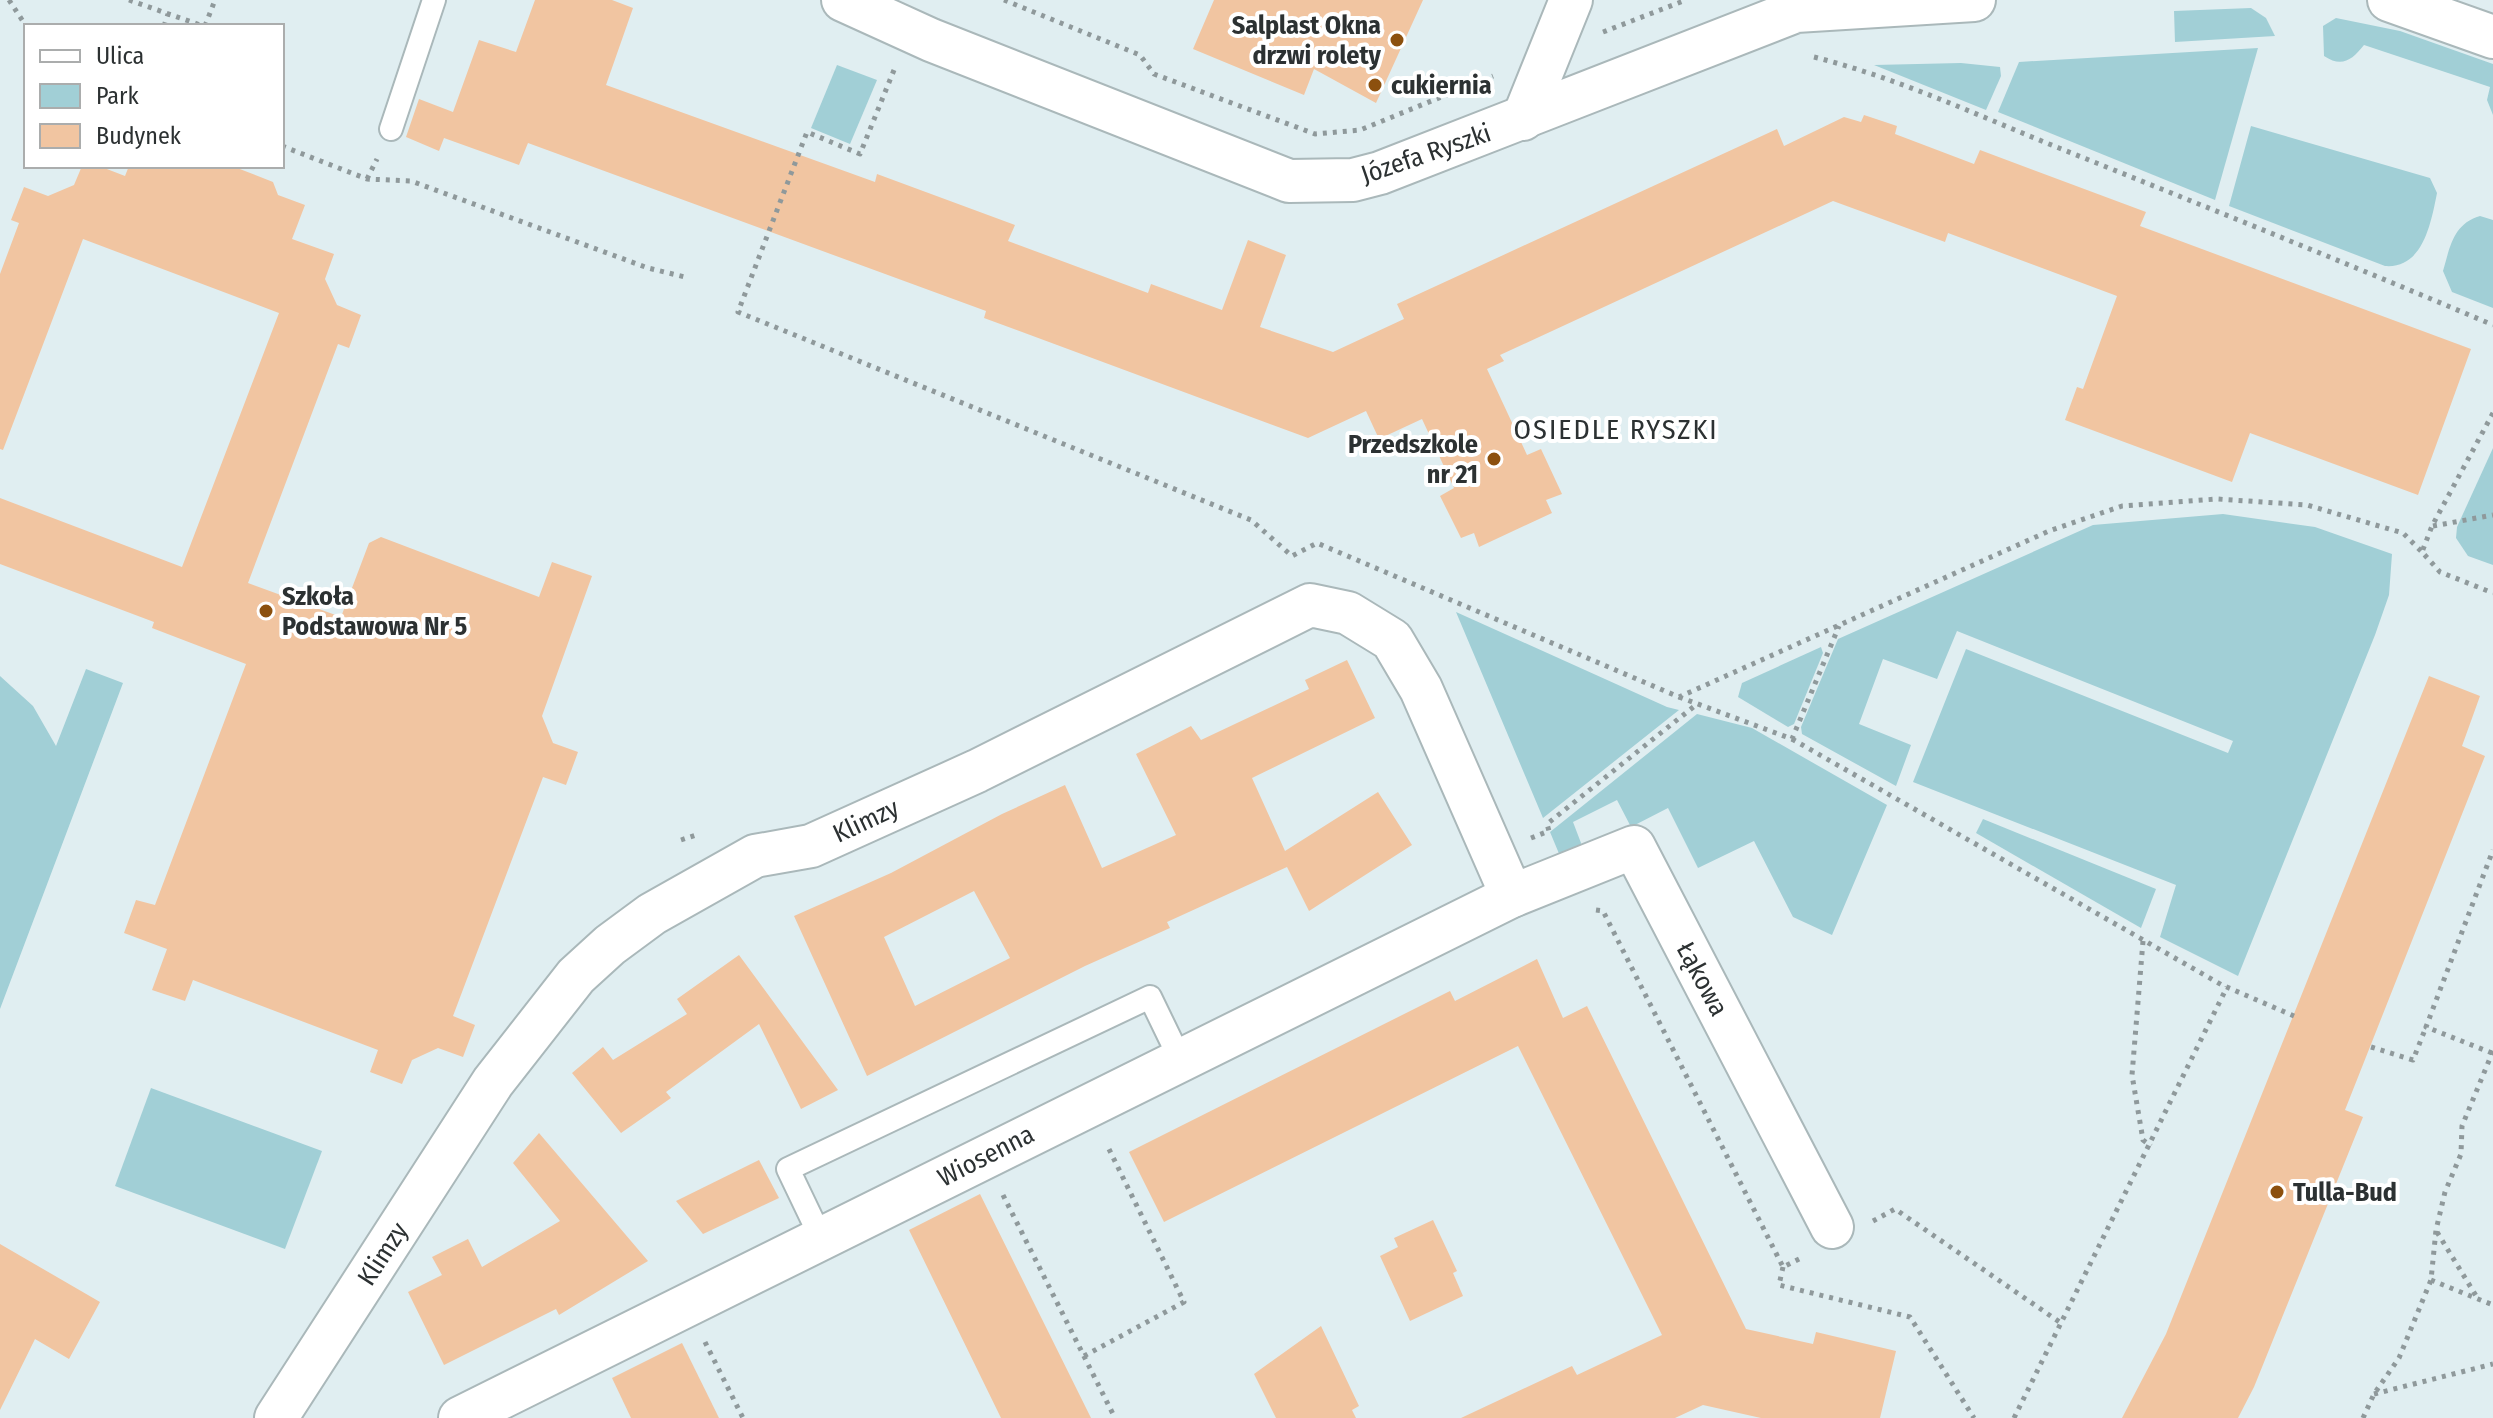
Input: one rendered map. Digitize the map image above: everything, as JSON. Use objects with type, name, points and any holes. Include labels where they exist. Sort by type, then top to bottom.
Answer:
[{"type":"street","name":"Józefa Ryszki","points":[[843,0],[931,40],[1289,181],[1353,180],[1523,119],[1796,11],[1974,0]]},
{"type":"street","points":[[1523,119],[1571,0]]},
{"type":"street","points":[[2389,0],[2493,37]]},
{"type":"street","name":"Klimzy","points":[[276,1418],[493,1082],[576,976],[652,914],[755,856],[811,846],[977,771],[1310,605],[1348,613],[1392,640],[1421,689],[1512,896]]},
{"type":"street","name":"Łąkowa","points":[[1512,896],[1634,847],[1837,1234]]},
{"type":"street","name":"Wiosenna","points":[[460,1418],[1512,896]]},
{"type":"lane","points":[[391,129],[434,0]]},
{"type":"lane","points":[[821,1238],[788,1169],[1150,997],[1180,1059]]},
{"type":"path","points":[[9,0],[25,24]]},
{"type":"path","points":[[129,0],[198,24]]},
{"type":"path","points":[[205,24],[215,0]]},
{"type":"path","points":[[1004,0],[1140,55],[1154,74],[1315,134],[1360,130],[1686,0]]},
{"type":"path","points":[[165,24],[168,14]]},
{"type":"path","points":[[1814,57],[1847,65],[2018,132],[2303,245],[2493,325]]},
{"type":"path","points":[[894,70],[860,154],[807,132],[738,312],[1251,520],[1292,556],[1317,543],[1679,697],[1792,739],[2227,987],[2294,1016]]},
{"type":"path","points":[[284,147],[367,179],[411,181],[648,268],[689,278]]},
{"type":"path","points":[[2422,552],[2432,526],[2493,413]]},
{"type":"path","points":[[1679,697],[2049,531],[2122,506],[2217,499],[2307,505],[2403,533],[2440,572],[2493,593]]},
{"type":"path","points":[[2432,526],[2493,515]]},
{"type":"path","points":[[1792,739],[1839,625]]},
{"type":"path","points":[[1494,854],[1549,831],[1547,824],[1697,704]]},
{"type":"path","points":[[681,840],[699,835]]},
{"type":"path","points":[[2371,1047],[2413,1060],[2493,850]]},
{"type":"path","points":[[1588,909],[1603,911],[1783,1267],[1779,1285],[1910,1317],[1974,1418]]},
{"type":"path","points":[[2143,940],[2132,1075],[2143,1140],[2151,1146]]},
{"type":"path","points":[[2014,1418],[2227,987]]},
{"type":"path","points":[[2363,1418],[2374,1394],[2399,1358],[2431,1280],[2436,1230],[2445,1192],[2461,1154],[2462,1126],[2492,1052],[2426,1027]]},
{"type":"path","points":[[1084,1356],[1184,1302],[1104,1139]]},
{"type":"path","points":[[1001,1190],[1115,1418]]},
{"type":"path","points":[[1783,1267],[1837,1234],[1895,1209],[2061,1323]]},
{"type":"path","points":[[2436,1230],[2478,1299]]},
{"type":"path","points":[[2431,1280],[2493,1305]]},
{"type":"path","points":[[702,1337],[743,1418]]},
{"type":"path","points":[[2374,1394],[2493,1364]]},
{"type":"green space","points":[[2251,8],[2266,18],[2275,36],[2175,42],[2174,11]]},
{"type":"green space","points":[[2336,18],[2400,31],[2493,64],[2493,115],[2487,100],[2490,87],[2364,45],[2346,61],[2330,60],[2324,56],[2323,26]]},
{"type":"green space","points":[[2258,48],[2215,200],[1998,112],[2019,62]]},
{"type":"green space","points":[[1961,63],[2000,67],[2001,76],[1986,110],[1874,65]]},
{"type":"green space","points":[[837,65],[877,80],[850,144],[811,128]]},
{"type":"green space","points":[[2251,126],[2430,178],[2437,193],[2428,230],[2417,252],[2398,265],[2385,266],[2229,206]]},
{"type":"green space","points":[[2480,216],[2493,220],[2493,308],[2452,292],[2443,271],[2458,231]]},
{"type":"green space","points":[[2493,448],[2493,565],[2468,556],[2456,538],[2457,527]]},
{"type":"green space","points":[[2223,514],[2315,527],[2392,554],[2389,595],[2375,635],[2238,976],[2160,937],[2176,885],[1913,782],[1966,649],[2228,753],[2233,741],[1957,631],[1937,679],[1883,659],[1859,724],[1911,745],[1896,786],[1802,734],[1801,727],[1838,639],[2093,525]]},
{"type":"green space","points":[[1456,612],[1667,707],[1679,710],[1543,818]]},
{"type":"green space","points":[[1821,647],[1823,653],[1794,724],[1788,727],[1738,697],[1742,683]]},
{"type":"green space","points":[[86,669],[123,683],[0,1009],[0,676],[33,706],[56,746]]},
{"type":"green space","points":[[1697,714],[1752,728],[1887,805],[1832,935],[1793,917],[1754,841],[1698,868],[1668,808],[1631,827],[1617,800],[1573,822],[1581,843],[1579,851],[1560,856],[1550,832]]},
{"type":"green space","points":[[1983,819],[2156,889],[2141,928],[1976,833]]},
{"type":"green space","points":[[151,1088],[322,1151],[285,1249],[115,1186]]},
{"type":"building","points":[[535,0],[612,0],[633,8],[606,85],[875,182],[877,174],[1015,225],[1008,241],[1148,293],[1151,284],[1222,310],[1248,240],[1286,255],[1260,327],[1333,352],[1404,319],[1397,304],[1777,129],[1784,146],[1844,117],[1861,122],[1864,115],[1897,126],[1895,134],[1974,164],[1980,150],[2146,212],[2140,226],[2471,349],[2418,495],[2250,433],[2232,482],[2065,420],[2077,387],[2083,389],[2117,296],[1948,233],[1945,242],[1833,201],[1500,355],[1504,361],[1487,369],[1527,455],[1541,449],[1562,494],[1546,500],[1552,513],[1479,547],[1474,533],[1461,538],[1440,496],[1454,488],[1422,419],[1379,439],[1366,411],[1308,438],[984,318],[986,311],[528,143],[519,165],[444,138],[439,151],[406,137],[419,99],[453,112],[479,40],[516,52]]},
{"type":"building","points":[[1214,0],[1423,0],[1376,103],[1314,69],[1304,95],[1193,49]]},
{"type":"building","points":[[81,168],[104,168],[125,176],[128,168],[237,168],[273,182],[278,195],[305,205],[292,239],[334,254],[325,279],[337,305],[361,315],[349,348],[338,344],[248,583],[341,617],[369,543],[381,537],[539,597],[552,562],[592,576],[542,716],[553,743],[578,752],[566,785],[543,777],[453,1016],[475,1025],[463,1057],[438,1048],[412,1060],[402,1084],[370,1072],[378,1050],[193,980],[185,1001],[152,990],[167,949],[124,933],[136,900],[155,905],[246,664],[152,628],[154,622],[0,564],[0,498],[182,567],[279,313],[83,239],[3,450],[0,449],[0,274],[19,223],[11,220],[24,187],[48,196],[74,185]]},
{"type":"building","points":[[1347,660],[1375,718],[1252,778],[1285,851],[1378,792],[1412,845],[1309,911],[1287,867],[1167,922],[1170,928],[1085,966],[867,1076],[794,916],[891,873],[1002,814],[1065,785],[1102,868],[1176,835],[1136,754],[1191,726],[1201,740],[1309,689],[1305,680]],"holes":[[[974,891],[1010,958],[915,1006],[884,937]]]},
{"type":"building","points":[[2429,676],[2480,696],[2462,746],[2485,756],[2345,1110],[2363,1117],[2254,1387],[2238,1418],[2122,1418],[2166,1334]]},
{"type":"building","points":[[739,955],[838,1090],[801,1109],[759,1024],[666,1092],[671,1098],[621,1133],[572,1073],[603,1047],[613,1060],[687,1014],[677,999]]},
{"type":"building","points":[[1537,959],[1563,1018],[1587,1006],[1746,1329],[1813,1344],[1816,1332],[1896,1351],[1880,1418],[1761,1418],[1703,1405],[1675,1418],[1461,1418],[1572,1366],[1577,1375],[1662,1335],[1518,1046],[1164,1222],[1129,1152],[1450,991],[1455,1001]]},
{"type":"building","points":[[539,1133],[648,1261],[559,1315],[556,1309],[444,1365],[408,1292],[442,1275],[432,1257],[468,1239],[482,1267],[560,1221],[513,1163]]},
{"type":"building","points":[[759,1160],[779,1198],[703,1234],[676,1201]]},
{"type":"building","points":[[980,1194],[1091,1418],[1001,1418],[909,1230]]},
{"type":"building","points":[[1433,1220],[1457,1271],[1453,1273],[1463,1296],[1410,1321],[1380,1256],[1398,1247],[1394,1238]]},
{"type":"building","points":[[0,1244],[100,1302],[69,1359],[35,1339],[0,1410]]},
{"type":"building","points":[[1321,1326],[1359,1406],[1352,1410],[1356,1418],[1276,1418],[1254,1374]]},
{"type":"building","points":[[682,1343],[719,1418],[631,1418],[612,1378]]},
{"type":"place","name":"Salplast Okna drzwi rolety","points":[[1397,40]]},
{"type":"place","name":"cukiernia","points":[[1375,85]]},
{"type":"place","name":"Przedszkole nr 21","points":[[1494,459]]},
{"type":"place","name":"Szkoła Podstawowa Nr 5","points":[[266,611]]},
{"type":"place","name":"Tulla-Bud","points":[[2277,1192]]},
{"type":"district","name":"OSIEDLE RYSZKI","points":[[1616,429]]}]
